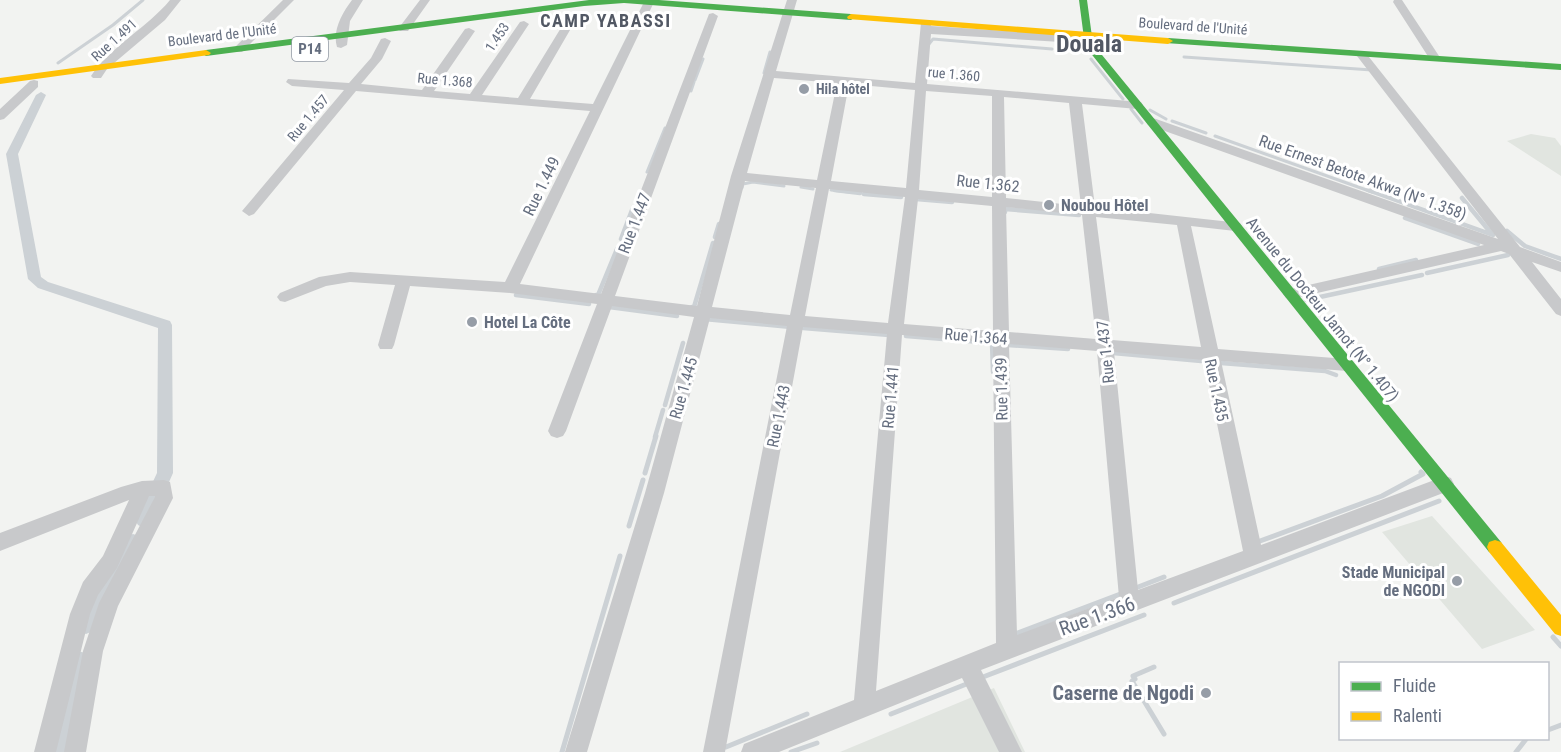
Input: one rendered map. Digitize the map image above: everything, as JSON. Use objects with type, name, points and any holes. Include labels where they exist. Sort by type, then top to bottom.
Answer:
[{"type":"main road","points":[[550,0],[584,3]]},
{"type":"main road","points":[[1083,0],[1087,40]]},
{"type":"main road","name":"Boulevard de l'Unité","points":[[0,81],[100,72],[341,41],[404,28],[599,1],[788,12],[927,29],[1365,59],[1561,79]]},
{"type":"main road","points":[[385,41],[404,34],[566,13],[599,1]]},
{"type":"main road","name":"Boulevard de l'Unité","points":[[0,89],[238,50],[341,41],[385,41],[572,18],[620,11],[648,4]]},
{"type":"main road","name":"Avenue du Docteur Jamot (N° 1.407)","points":[[1087,40],[1137,105],[1561,628]]},
{"type":"main road","name":"Boulevard de l'Unité","points":[[1365,59],[1436,59],[1561,67]]},
{"type":"street","name":"Rue 1.491","points":[[100,72],[161,18],[176,0]]},
{"type":"street","points":[[238,50],[289,0]]},
{"type":"street","points":[[341,41],[348,11],[358,0]]},
{"type":"street","points":[[404,28],[425,0]]},
{"type":"street","points":[[1398,2],[1436,59]]},
{"type":"street","name":"Rue 1.449","points":[[510,288],[648,4]]},
{"type":"street","name":"Rue 1.447","points":[[557,430],[718,8]]},
{"type":"street","name":"Rue 1.445","points":[[576,752],[660,471],[738,176],[788,12]]},
{"type":"street","points":[[522,102],[572,18]]},
{"type":"street","name":"1.453","points":[[474,97],[524,24]]},
{"type":"street","points":[[927,29],[1069,38],[1073,41],[935,32],[927,29]]},
{"type":"street","name":"Rue 1.441","points":[[864,708],[895,329],[912,194],[919,86],[927,29]]},
{"type":"street","points":[[426,93],[469,31]]},
{"type":"street","name":"Rue 1.457","points":[[249,211],[379,55],[385,41]]},
{"type":"street","points":[[1365,59],[1507,247],[1561,310]]},
{"type":"street","name":"rue 1.360","points":[[768,74],[1137,105]]},
{"type":"street","name":"Rue 1.443","points":[[714,752],[844,80]]},
{"type":"street","name":"Rue 1.368","points":[[292,81],[596,108]]},
{"type":"street","points":[[0,116],[34,84]]},
{"type":"street","name":"Rue 1.439","points":[[998,93],[1003,544],[1007,649]]},
{"type":"street","name":"Rue 1.437","points":[[1075,100],[1106,347],[1130,605]]},
{"type":"street","name":"Rue Ernest Betote Akwa (N° 1.358)","points":[[1152,122],[1561,267]]},
{"type":"street","name":"Rue 1.362","points":[[738,176],[1235,226]]},
{"type":"street","name":"Rue 1.435","points":[[1183,222],[1209,355],[1254,558]]},
{"type":"street","points":[[1291,294],[1507,247]]},
{"type":"street","points":[[285,297],[333,279],[350,277],[510,288],[606,299]]},
{"type":"street","points":[[386,345],[404,282]]},
{"type":"street","name":"Rue 1.364","points":[[606,299],[702,312],[796,321],[1347,365]]},
{"type":"street","name":"Rue 1.366","points":[[752,752],[1007,649],[1130,605],[1445,484]]},
{"type":"street","points":[[0,542],[51,524],[125,493],[152,488]]},
{"type":"street","points":[[45,752],[80,614],[90,589],[110,562],[135,513],[152,488]]},
{"type":"street","points":[[75,752],[93,651],[109,603],[164,498],[152,488]]},
{"type":"street","points":[[968,665],[1011,752]]},
{"type":"shaded area","points":[[1531,134],[1555,138],[1561,146],[1561,176],[1507,141]]},
{"type":"shaded area","name":"Stade Municipal de NGODI","points":[[1432,516],[1535,630],[1482,649],[1382,532]]},
{"type":"shaded area","points":[[994,688],[1025,752],[840,752]]},
{"type":"waterway","points":[[58,63],[113,25],[143,0]]},
{"type":"waterway","points":[[929,44],[933,39],[1052,49]]},
{"type":"waterway","points":[[764,73],[770,52]]},
{"type":"waterway","points":[[1184,57],[1372,70]]},
{"type":"waterway","points":[[695,80],[703,59]]},
{"type":"waterway","points":[[1091,59],[1123,99]]},
{"type":"waterway","points":[[691,91],[694,82]]},
{"type":"waterway","points":[[41,95],[12,154],[35,279],[43,285],[165,325],[165,473],[144,520]]},
{"type":"waterway","points":[[1131,109],[1142,123]]},
{"type":"waterway","points":[[1150,110],[1166,119]]},
{"type":"waterway","points":[[1172,121],[1206,133]]},
{"type":"waterway","points":[[647,172],[665,128]]},
{"type":"waterway","points":[[1215,136],[1372,192]]},
{"type":"waterway","points":[[742,188],[743,184],[753,182],[784,186]]},
{"type":"waterway","points":[[801,187],[813,189]]},
{"type":"waterway","points":[[831,190],[849,192]]},
{"type":"waterway","points":[[835,190],[860,193]]},
{"type":"waterway","points":[[1368,190],[1493,235]]},
{"type":"waterway","points":[[864,194],[901,197]]},
{"type":"waterway","points":[[1462,198],[1491,233]]},
{"type":"waterway","points":[[916,199],[952,202]]},
{"type":"waterway","points":[[1005,212],[1005,209],[1079,215]]},
{"type":"waterway","points":[[621,239],[632,210]]},
{"type":"waterway","points":[[1405,218],[1478,244]]},
{"type":"waterway","points":[[715,237],[719,224]]},
{"type":"waterway","points":[[1507,231],[1525,246],[1561,259]]},
{"type":"waterway","points":[[692,307],[694,307],[713,243]]},
{"type":"waterway","points":[[596,295],[598,295],[617,249]]},
{"type":"waterway","points":[[1427,273],[1508,255]]},
{"type":"waterway","points":[[1379,269],[1416,260]]},
{"type":"waterway","points":[[1306,300],[1422,275]]},
{"type":"waterway","points":[[516,295],[589,304]]},
{"type":"waterway","points":[[609,307],[677,316]]},
{"type":"waterway","points":[[704,319],[791,327]]},
{"type":"waterway","points":[[803,328],[889,335]]},
{"type":"waterway","points":[[906,336],[992,343],[993,372]]},
{"type":"waterway","points":[[665,405],[683,343]]},
{"type":"waterway","points":[[1008,345],[1068,349]]},
{"type":"waterway","points":[[1113,353],[1201,361]]},
{"type":"waterway","points":[[1221,363],[1325,371],[1336,375]]},
{"type":"waterway","points":[[655,437],[663,410]]},
{"type":"waterway","points":[[645,473],[656,436]]},
{"type":"waterway","points":[[1260,541],[1382,496],[1423,474],[1421,472]]},
{"type":"waterway","points":[[629,526],[643,480]]},
{"type":"waterway","points":[[1174,603],[1439,501]]},
{"type":"waterway","points":[[86,625],[88,615],[133,542]]},
{"type":"waterway","points":[[562,752],[620,556]]},
{"type":"waterway","points":[[1133,589],[1164,577]]},
{"type":"waterway","points":[[1014,631],[1015,634],[1123,593]]},
{"type":"waterway","points":[[983,677],[1144,615]]},
{"type":"waterway","points":[[1553,637],[1561,646]]},
{"type":"waterway","points":[[60,752],[78,660]]},
{"type":"waterway","points":[[1154,667],[1133,676],[1135,679],[1132,681],[1164,734]]},
{"type":"waterway","points":[[891,714],[969,683]]},
{"type":"waterway","points":[[726,747],[807,714]]},
{"type":"waterway","points":[[1549,730],[1561,725]]},
{"type":"waterway","points":[[1516,752],[1525,740]]},
{"type":"waterway","points":[[791,752],[817,743]]},
{"type":"traffic: fast","points":[[206,53],[584,3],[624,0],[851,17]]},
{"type":"traffic: fast","points":[[1083,0],[1088,44],[1495,547]]},
{"type":"traffic: fast","points":[[1168,41],[1561,67]]},
{"type":"traffic: slow","points":[[851,17],[1168,41]]},
{"type":"traffic: slow","points":[[0,81],[206,53]]},
{"type":"traffic: slow","points":[[1495,547],[1561,628]]},
{"type":"place","name":"Hila hôtel","points":[[804,89]]},
{"type":"place","name":"Noubou Hôtel","points":[[1049,205]]},
{"type":"place","name":"Hotel La Côte","points":[[472,322]]},
{"type":"place","name":"Stade Municipal de NGODI","points":[[1457,581]]},
{"type":"place","name":"Caserne de Ngodi","points":[[1206,693]]},
{"type":"district","name":"CAMP YABASSI","points":[[606,21]]},
{"type":"district","name":"Douala","points":[[1089,44]]}]
